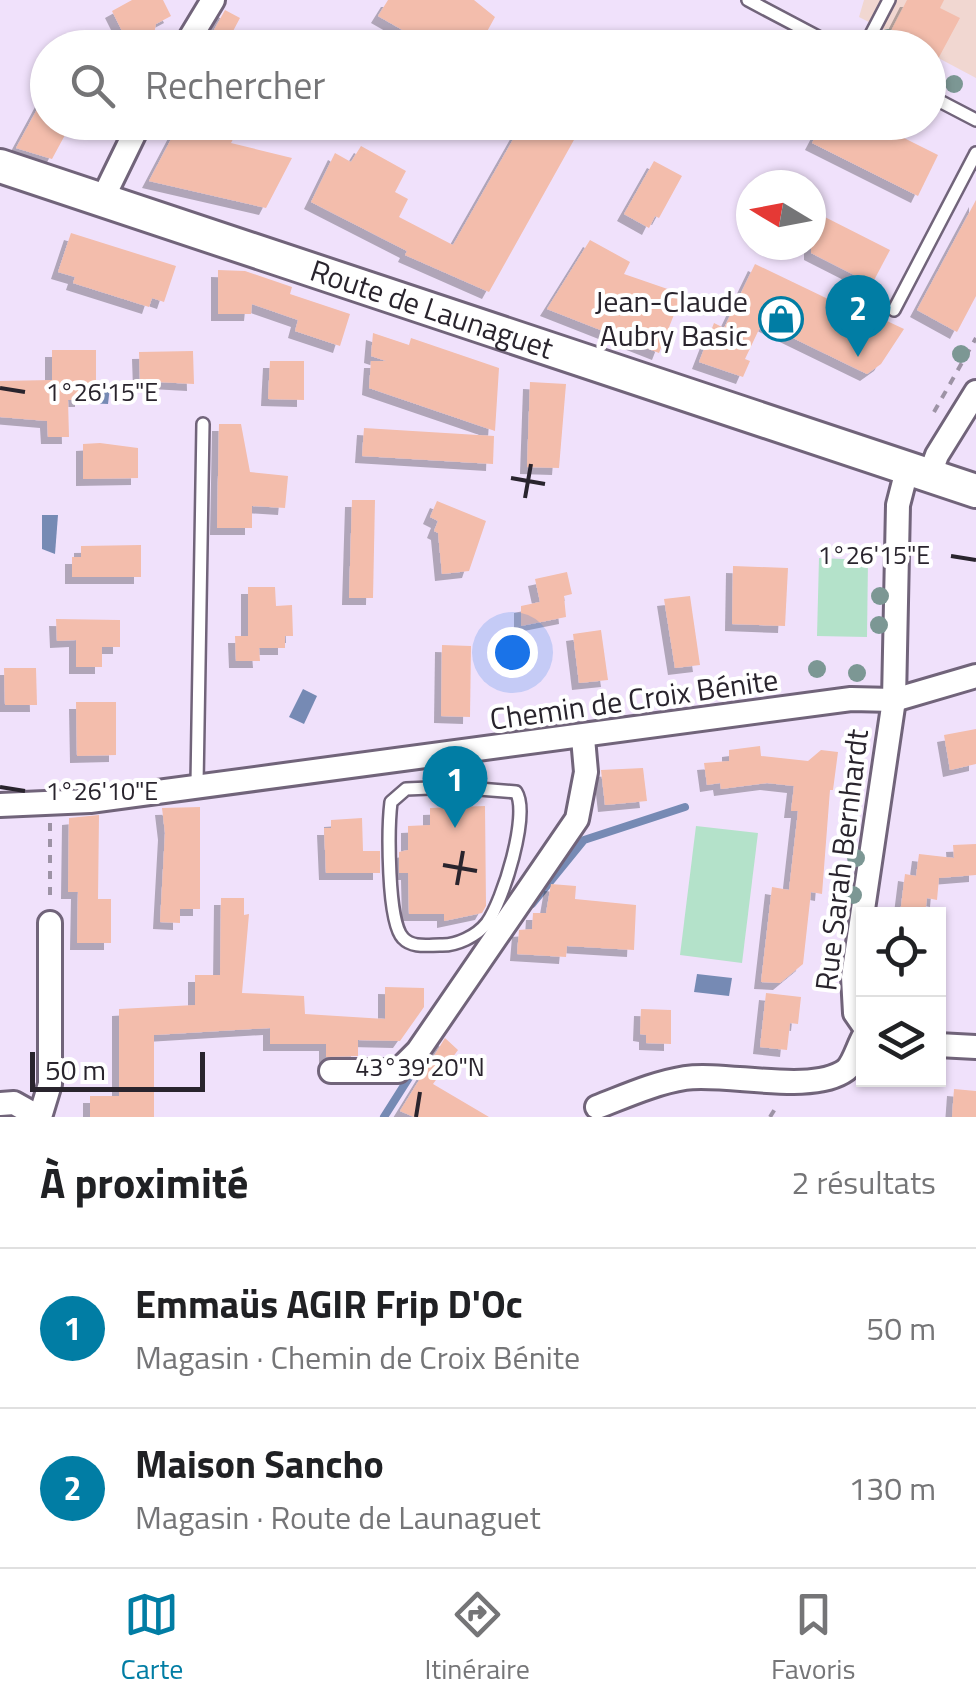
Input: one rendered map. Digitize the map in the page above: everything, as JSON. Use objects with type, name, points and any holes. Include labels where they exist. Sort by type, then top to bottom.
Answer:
[{"type":"main road","name":"Route de Launaguet","points":[[0,166],[976,491]]},
{"type":"street","points":[[195,30],[213,0]]},
{"type":"street","points":[[102,200],[131,140]]},
{"type":"street","name":"Rue Sarah Bernhardt","points":[[856,1014],[852,977],[894,700],[898,505],[919,470],[937,455],[976,392]]},
{"type":"street","name":"Chemin de Croix Bénite","points":[[0,805],[453,755],[851,699],[894,700],[976,676]]},
{"type":"street","points":[[330,1071],[398,1070],[418,1050],[577,818],[586,772],[583,738]]},
{"type":"street","points":[[0,1104],[14,1104],[40,1117],[50,1084],[50,923]]},
{"type":"street","points":[[946,1045],[976,1047]]},
{"type":"street","points":[[597,1107],[657,1084],[689,1078],[774,1080],[835,1076],[850,1068],[856,1054]]},
{"type":"lane","points":[[748,0],[805,30]]},
{"type":"lane","points":[[873,30],[888,0]]},
{"type":"lane","points":[[946,104],[976,120]]},
{"type":"lane","points":[[894,310],[976,153]]},
{"type":"lane","points":[[198,784],[203,424]]},
{"type":"lane","points":[[453,755],[454,787]]},
{"type":"lane","points":[[454,787],[516,792],[521,800],[520,826],[486,924],[451,946],[412,944],[402,938],[394,914],[390,802],[406,789],[454,787]]},
{"type":"path","points":[[927,424],[976,338]]},
{"type":"path","points":[[50,802],[50,923]]},
{"type":"shaded area","points":[[864,0],[976,0],[976,78],[946,62],[946,30],[885,30],[859,17]]},
{"type":"green space","points":[[819,558],[868,560],[867,637],[817,636]]},
{"type":"green space","points":[[696,826],[758,833],[742,963],[680,955]]},
{"type":"water","points":[[100,380],[110,387],[108,404],[86,403],[86,388],[98,386]]},
{"type":"water","points":[[42,515],[58,515],[55,554],[42,549]]},
{"type":"water","points":[[303,689],[317,696],[304,724],[289,717]]},
{"type":"water","points":[[697,974],[732,978],[729,996],[694,992]]},
{"type":"building","points":[[132,0],[163,0],[171,16],[156,24],[155,30],[122,30],[112,11]]},
{"type":"building","points":[[388,0],[474,0],[495,17],[488,30],[402,30],[378,16]]},
{"type":"building","points":[[907,0],[944,0],[940,8],[960,18],[946,44],[946,30],[892,30]]},
{"type":"building","points":[[225,10],[240,18],[234,30],[214,30]]},
{"type":"building","points":[[30,122],[30,140],[62,140],[52,159],[16,148]]},
{"type":"building","points":[[171,140],[233,140],[231,143],[292,158],[266,208],[149,181]]},
{"type":"building","points":[[513,140],[574,140],[489,292],[405,255],[407,251],[311,202],[335,153],[351,162],[361,146],[406,171],[395,192],[408,199],[399,217],[453,245]]},
{"type":"building","points":[[908,140],[938,155],[918,196],[812,143]]},
{"type":"building","points":[[654,161],[682,176],[659,218],[655,216],[649,228],[624,214]]},
{"type":"building","points":[[976,200],[976,296],[957,332],[917,310]]},
{"type":"building","points":[[826,218],[890,250],[872,284],[825,260]]},
{"type":"building","points":[[71,233],[176,266],[164,302],[152,298],[149,307],[73,283],[75,277],[58,272]]},
{"type":"building","points":[[590,240],[630,262],[624,274],[682,294],[659,353],[547,309]]},
{"type":"building","points":[[755,264],[851,310],[853,305],[904,329],[881,364],[867,374],[762,323],[745,359],[750,361],[743,377],[699,362],[714,323],[724,328]]},
{"type":"building","points":[[218,270],[245,271],[292,287],[290,294],[350,314],[340,346],[295,331],[298,320],[252,304],[251,314],[218,314]]},
{"type":"building","points":[[373,333],[409,345],[411,338],[499,368],[495,431],[369,388],[371,361],[386,361],[371,356]]},
{"type":"building","points":[[52,350],[96,350],[96,383],[82,384],[82,400],[68,400],[69,437],[48,437],[47,421],[0,417],[0,381],[52,380]]},
{"type":"building","points":[[193,351],[194,384],[140,381],[139,352]]},
{"type":"building","points":[[270,361],[304,361],[304,400],[268,399]]},
{"type":"building","points":[[530,382],[566,384],[559,468],[527,467]]},
{"type":"building","points":[[219,424],[241,424],[250,472],[288,476],[285,508],[252,506],[252,528],[217,528]]},
{"type":"building","points":[[364,428],[494,436],[493,464],[362,456]]},
{"type":"building","points":[[83,444],[138,448],[138,478],[83,479]]},
{"type":"building","points":[[352,500],[375,500],[373,598],[349,598]]},
{"type":"building","points":[[437,501],[486,521],[469,571],[442,574],[438,533],[434,531],[438,521],[430,517]]},
{"type":"building","points":[[141,545],[141,577],[72,577],[72,557],[81,557],[81,546]]},
{"type":"building","points":[[733,566],[788,568],[785,626],[732,624]]},
{"type":"building","points":[[567,572],[572,594],[564,596],[566,617],[521,626],[521,606],[540,602],[535,579]]},
{"type":"building","points":[[248,587],[275,587],[276,606],[292,605],[293,636],[285,636],[285,648],[259,648],[260,661],[236,661],[235,636],[248,636]]},
{"type":"building","points":[[690,596],[700,665],[675,668],[664,599]]},
{"type":"building","points":[[56,619],[120,620],[120,647],[102,647],[102,667],[76,667],[76,640],[57,641]]},
{"type":"building","points":[[601,630],[608,680],[579,683],[573,634]]},
{"type":"building","points":[[442,645],[471,646],[470,717],[441,716]]},
{"type":"building","points":[[4,668],[36,668],[37,705],[5,705]]},
{"type":"building","points":[[76,702],[116,702],[116,755],[77,756]]},
{"type":"building","points":[[976,729],[976,764],[950,770],[944,735]]},
{"type":"building","points":[[760,746],[761,756],[808,761],[821,750],[838,752],[830,790],[822,894],[811,892],[803,964],[780,983],[761,982],[772,887],[789,890],[798,811],[791,811],[794,786],[767,783],[721,789],[720,783],[707,785],[704,763],[729,761],[729,750]]},
{"type":"building","points":[[643,768],[647,801],[605,805],[601,770]]},
{"type":"building","points":[[485,806],[486,906],[482,913],[444,921],[444,914],[409,914],[408,873],[399,873],[399,852],[408,850],[408,826],[430,825],[430,808]]},
{"type":"building","points":[[200,807],[200,909],[180,909],[180,923],[160,922],[165,833],[162,808]]},
{"type":"building","points":[[99,815],[98,899],[111,899],[111,943],[77,943],[78,892],[68,892],[69,818]]},
{"type":"building","points":[[362,818],[363,851],[380,851],[380,873],[326,873],[324,828],[331,828],[331,820]]},
{"type":"building","points":[[976,844],[976,875],[939,878],[937,900],[927,898],[926,907],[901,907],[905,874],[916,876],[919,854],[954,858],[953,845]]},
{"type":"building","points":[[551,884],[576,886],[575,899],[636,905],[634,950],[567,946],[566,957],[517,954],[519,930],[532,929],[533,913],[546,913]]},
{"type":"building","points":[[221,898],[244,898],[244,915],[249,914],[242,993],[304,996],[305,1014],[385,1019],[385,987],[424,988],[424,1007],[400,1041],[358,1040],[358,1056],[326,1057],[326,1044],[270,1044],[270,1028],[154,1035],[154,1117],[90,1117],[90,1096],[119,1096],[119,1009],[195,1005],[195,975],[220,975]]},
{"type":"building","points":[[766,993],[801,997],[798,1024],[790,1023],[787,1050],[760,1047]]},
{"type":"building","points":[[641,1009],[671,1010],[671,1044],[646,1043],[646,1035],[640,1034]]},
{"type":"building","points":[[445,1038],[458,1050],[433,1084],[489,1117],[414,1117],[400,1111]]},
{"type":"building","points":[[954,1089],[976,1091],[976,1117],[952,1117]]},
{"type":"waterway","points":[[532,904],[584,840],[685,807]]},
{"type":"waterway","points":[[384,1117],[417,1065]]},
{"type":"place","name":"Jean-Claude Aubry Basic","points":[[781,319]]},
{"type":"place","name":"Maison Sancho","points":[[858,357]]},
{"type":"place","name":"Emmaüs AGIR Frip D'Oc","points":[[455,828]]}]
